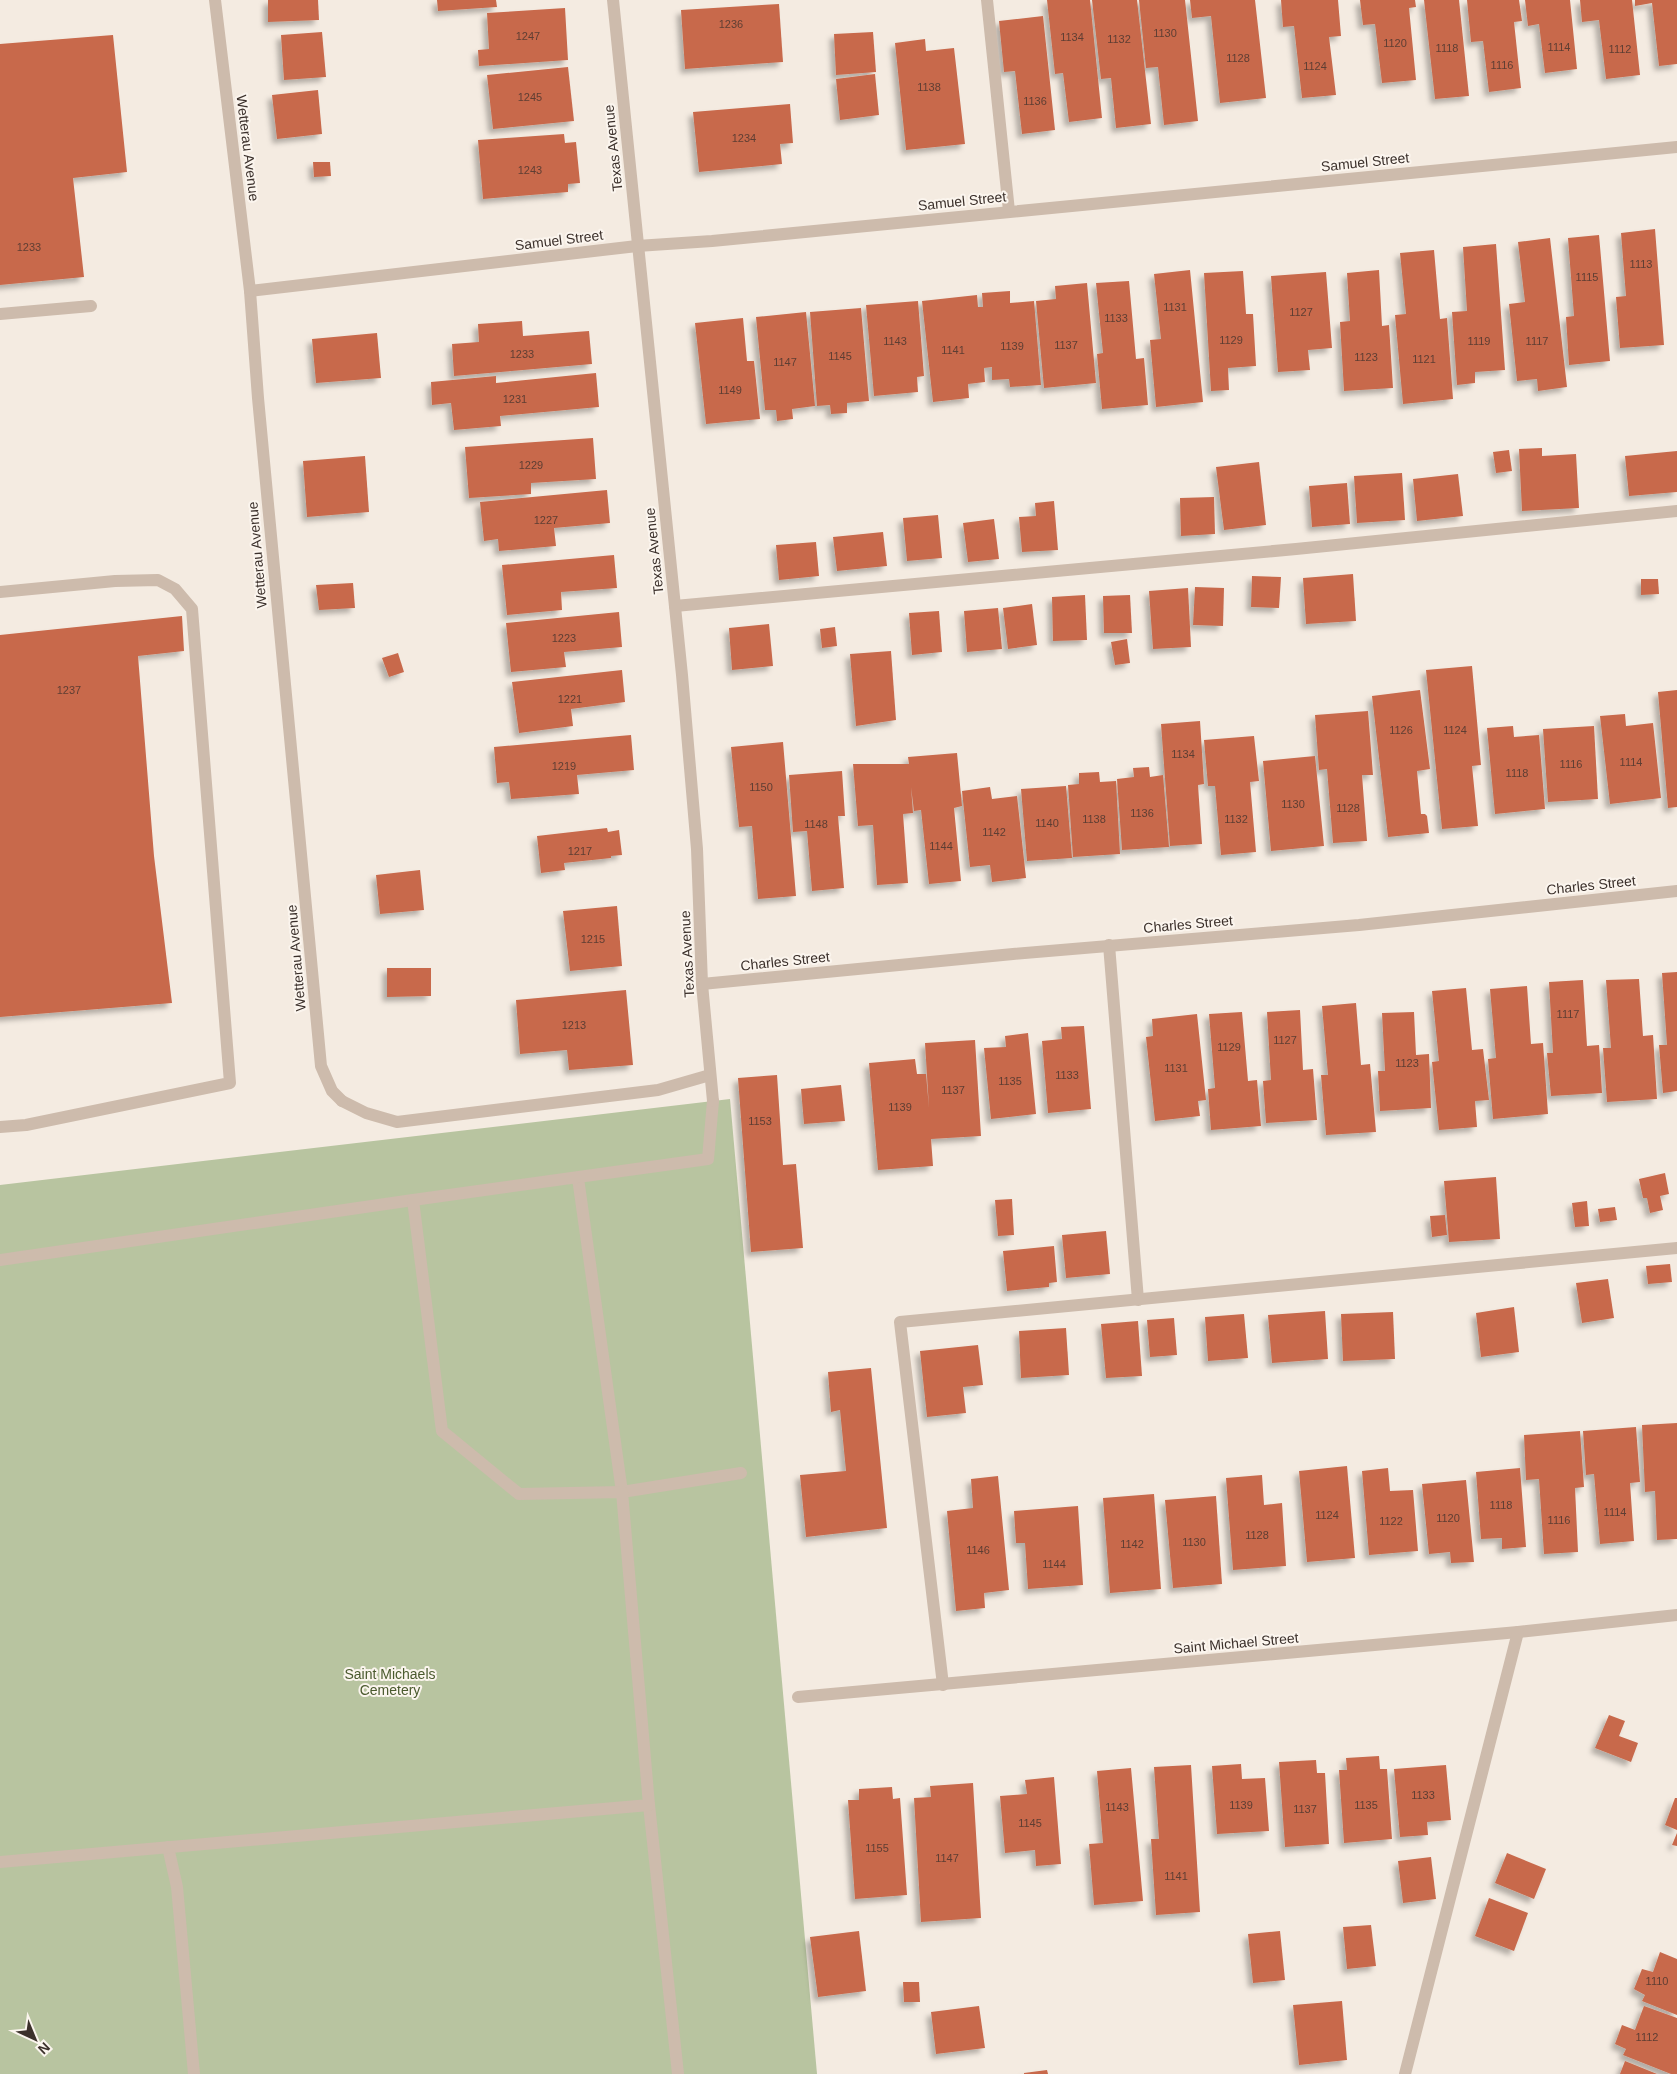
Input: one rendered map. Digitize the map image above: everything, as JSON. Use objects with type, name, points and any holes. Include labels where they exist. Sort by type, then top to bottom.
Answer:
[{"type":"street","name":"Wetterau Avenue","points":[[215,0],[250,291],[260,427],[321,1066],[332,1091],[342,1101],[366,1113],[397,1122],[658,1090],[710,1075]]},
{"type":"street","name":"Texas Avenue","points":[[578,1178],[708,1159],[713,1101],[702,984],[697,849],[675,606],[613,0]]},
{"type":"street","points":[[987,0],[1009,211]]},
{"type":"street","name":"Samuel Street","points":[[250,291],[637,246],[712,241],[1677,146]]},
{"type":"street","points":[[0,314],[91,306]]},
{"type":"street","points":[[675,606],[1296,549],[1677,511]]},
{"type":"street","points":[[0,592],[115,580],[158,580],[175,589],[192,609],[230,1083],[26,1125],[0,1127]]},
{"type":"street","name":"Charles Street","points":[[702,984],[1109,945],[1359,924],[1677,891]]},
{"type":"street","points":[[1109,945],[1138,1300]]},
{"type":"street","points":[[0,1260],[578,1178],[622,1492],[648,1805],[678,2074]]},
{"type":"street","points":[[413,1200],[442,1431],[518,1494],[622,1492],[741,1473]]},
{"type":"street","points":[[943,1685],[900,1322],[1677,1248]]},
{"type":"street","name":"Saint Michael Street","points":[[798,1697],[1518,1632],[1677,1615]]},
{"type":"street","points":[[1405,2074],[1518,1632]]},
{"type":"street","points":[[0,1862],[648,1805]]},
{"type":"street","points":[[168,1847],[177,1886],[194,2074]]},
{"type":"green space","name":"Saint Michaels Cemetery","points":[[730,1099],[817,2074],[0,2074],[0,1185]]},
{"type":"building","points":[[268,0],[318,0],[319,20],[268,22]]},
{"type":"building","points":[[437,0],[496,0],[497,7],[438,11]]},
{"type":"building","points":[[1047,0],[1090,0],[1102,118],[1069,122],[1063,73],[1055,74]]},
{"type":"building","points":[[1092,0],[1137,0],[1151,124],[1116,128],[1111,78],[1101,79]]},
{"type":"building","points":[[1139,0],[1185,0],[1198,121],[1164,125],[1158,67],[1146,68]]},
{"type":"building","points":[[1190,0],[1255,0],[1266,98],[1220,103],[1211,16],[1192,18]]},
{"type":"building","points":[[1281,0],[1338,0],[1341,36],[1329,37],[1336,95],[1302,98],[1294,26],[1283,27]]},
{"type":"building","points":[[1360,0],[1415,0],[1416,7],[1409,8],[1416,80],[1382,83],[1375,24],[1363,25]]},
{"type":"building","points":[[1424,0],[1459,0],[1469,96],[1435,99]]},
{"type":"building","points":[[1467,0],[1519,0],[1522,21],[1514,22],[1521,88],[1489,92],[1483,41],[1471,42]]},
{"type":"building","points":[[1525,0],[1570,0],[1577,69],[1545,73],[1539,24],[1528,26]]},
{"type":"building","points":[[1580,0],[1632,0],[1640,75],[1606,79],[1599,20],[1582,22]]},
{"type":"building","points":[[1635,0],[1677,0],[1677,64],[1659,66],[1652,3],[1635,6]]},
{"type":"building","points":[[779,4],[783,62],[685,69],[681,10]]},
{"type":"building","points":[[565,8],[568,60],[479,66],[478,50],[489,49],[487,13]]},
{"type":"building","points":[[1043,16],[1055,130],[1022,134],[1015,71],[1004,72],[999,21]]},
{"type":"building","points":[[322,32],[326,77],[284,80],[281,35]]},
{"type":"building","points":[[873,32],[876,72],[836,75],[834,34]]},
{"type":"building","points":[[113,35],[127,172],[73,178],[84,277],[0,285],[0,44]]},
{"type":"building","points":[[925,39],[926,51],[954,48],[965,144],[906,150],[895,43]]},
{"type":"building","points":[[568,67],[574,121],[493,129],[487,75]]},
{"type":"building","points":[[875,74],[879,115],[840,120],[836,79]]},
{"type":"building","points":[[318,90],[322,134],[277,139],[272,95]]},
{"type":"building","points":[[790,104],[793,143],[780,144],[782,164],[699,172],[693,112]]},
{"type":"building","points":[[564,134],[565,143],[576,142],[580,183],[568,184],[568,192],[483,199],[478,140]]},
{"type":"building","points":[[313,162],[330,162],[331,176],[314,177]]},
{"type":"building","points":[[1655,229],[1664,345],[1620,348],[1616,297],[1626,296],[1621,233]]},
{"type":"building","points":[[1599,235],[1610,361],[1569,365],[1566,317],[1574,316],[1568,238]]},
{"type":"building","points":[[1550,238],[1567,387],[1538,391],[1537,379],[1517,381],[1509,304],[1525,302],[1518,242]]},
{"type":"building","points":[[1496,244],[1505,370],[1475,372],[1475,383],[1457,385],[1452,312],[1467,311],[1463,247]]},
{"type":"building","points":[[1434,250],[1440,319],[1447,318],[1453,399],[1403,404],[1395,315],[1406,314],[1400,253]]},
{"type":"building","points":[[1190,270],[1203,402],[1156,407],[1150,340],[1161,339],[1154,274]]},
{"type":"building","points":[[1379,270],[1382,326],[1389,325],[1393,388],[1344,391],[1340,322],[1350,321],[1347,273]]},
{"type":"building","points":[[1243,271],[1246,314],[1253,314],[1256,366],[1228,368],[1229,390],[1211,391],[1204,273]]},
{"type":"building","points":[[1326,272],[1332,348],[1308,350],[1310,370],[1278,372],[1271,276]]},
{"type":"building","points":[[1129,281],[1136,359],[1144,358],[1148,405],[1102,409],[1097,354],[1103,353],[1096,283]]},
{"type":"building","points":[[1087,283],[1096,383],[1044,388],[1036,301],[1056,299],[1055,286]]},
{"type":"building","points":[[1010,291],[1010,303],[1034,301],[1041,385],[1010,387],[1009,379],[992,380],[992,367],[984,368],[985,382],[968,384],[969,398],[933,402],[922,301],[977,295],[978,307],[983,307],[982,293]]},
{"type":"building","points":[[918,301],[924,376],[917,377],[918,392],[874,396],[866,305]]},
{"type":"building","points":[[861,308],[869,401],[847,403],[847,413],[831,414],[830,405],[817,406],[810,312]]},
{"type":"building","points":[[806,312],[815,406],[792,409],[793,419],[777,421],[776,410],[765,410],[756,317]]},
{"type":"building","points":[[743,318],[747,361],[754,361],[760,419],[706,424],[695,323]]},
{"type":"building","points":[[522,321],[523,336],[589,331],[592,364],[454,376],[452,344],[479,342],[478,324]]},
{"type":"building","points":[[377,333],[381,378],[316,383],[312,339]]},
{"type":"building","points":[[596,373],[599,407],[500,416],[501,426],[454,430],[451,403],[432,405],[431,382],[496,376],[496,383]]},
{"type":"building","points":[[593,438],[596,479],[531,483],[531,494],[469,498],[465,447]]},
{"type":"building","points":[[1542,448],[1542,456],[1576,454],[1579,508],[1522,511],[1519,449]]},
{"type":"building","points":[[1509,450],[1512,471],[1496,473],[1493,452]]},
{"type":"building","points":[[1677,451],[1677,492],[1629,496],[1625,456]]},
{"type":"building","points":[[365,456],[369,512],[307,517],[303,461]]},
{"type":"building","points":[[1259,462],[1266,525],[1224,530],[1216,467]]},
{"type":"building","points":[[1402,473],[1405,520],[1357,523],[1354,476]]},
{"type":"building","points":[[1458,474],[1463,516],[1417,521],[1413,479]]},
{"type":"building","points":[[1347,483],[1350,524],[1312,527],[1309,486]]},
{"type":"building","points":[[607,490],[610,523],[554,528],[556,546],[499,551],[498,539],[484,541],[480,502]]},
{"type":"building","points":[[1214,497],[1215,534],[1181,536],[1180,498]]},
{"type":"building","points":[[1054,501],[1058,550],[1022,552],[1019,517],[1036,516],[1035,503]]},
{"type":"building","points":[[938,515],[942,558],[907,561],[903,518]]},
{"type":"building","points":[[994,519],[999,559],[968,562],[963,523]]},
{"type":"building","points":[[883,532],[887,566],[837,571],[833,537]]},
{"type":"building","points":[[816,542],[819,576],[779,580],[776,545]]},
{"type":"building","points":[[614,555],[617,588],[561,592],[562,610],[507,615],[502,565]]},
{"type":"building","points":[[1353,574],[1356,621],[1306,624],[1303,578]]},
{"type":"building","points":[[1252,576],[1281,577],[1279,608],[1251,607]]},
{"type":"building","points":[[1641,579],[1658,579],[1659,594],[1641,595]]},
{"type":"building","points":[[353,583],[355,608],[319,610],[316,585]]},
{"type":"building","points":[[1195,587],[1224,588],[1223,626],[1193,625]]},
{"type":"building","points":[[1188,588],[1191,647],[1153,649],[1149,591]]},
{"type":"building","points":[[1085,595],[1087,640],[1053,641],[1052,597]]},
{"type":"building","points":[[1130,595],[1132,633],[1104,633],[1103,596]]},
{"type":"building","points":[[1032,604],[1037,645],[1008,649],[1003,608]]},
{"type":"building","points":[[998,608],[1002,649],[967,652],[964,611]]},
{"type":"building","points":[[939,611],[942,652],[912,655],[909,613]]},
{"type":"building","points":[[619,612],[622,647],[564,652],[566,667],[511,672],[506,623]]},
{"type":"building","points":[[182,616],[184,651],[138,656],[154,856],[172,1003],[0,1017],[0,635]]},
{"type":"building","points":[[769,624],[773,666],[732,670],[729,628]]},
{"type":"building","points":[[835,627],[837,646],[822,648],[820,629]]},
{"type":"building","points":[[1127,639],[1130,663],[1115,665],[1111,642]]},
{"type":"building","points":[[891,651],[896,720],[856,726],[850,654]]},
{"type":"building","points":[[398,653],[404,672],[389,677],[382,658]]},
{"type":"building","points":[[1472,666],[1481,765],[1472,766],[1478,826],[1442,829],[1426,670]]},
{"type":"building","points":[[622,670],[625,702],[571,709],[573,726],[519,733],[512,682]]},
{"type":"building","points":[[1420,690],[1430,769],[1417,771],[1421,814],[1427,816],[1429,833],[1388,837],[1372,696]]},
{"type":"building","points":[[1677,690],[1677,807],[1668,808],[1658,692]]},
{"type":"building","points":[[1368,711],[1373,775],[1362,775],[1367,841],[1333,843],[1327,769],[1319,770],[1315,715]]},
{"type":"building","points":[[1625,714],[1626,726],[1653,723],[1661,798],[1610,804],[1600,716]]},
{"type":"building","points":[[1200,721],[1204,784],[1198,785],[1202,844],[1170,846],[1161,724]]},
{"type":"building","points":[[1513,726],[1514,737],[1539,735],[1545,809],[1495,814],[1487,728]]},
{"type":"building","points":[[1594,726],[1598,799],[1548,802],[1543,729]]},
{"type":"building","points":[[631,735],[634,770],[577,775],[579,794],[511,799],[509,782],[497,783],[494,747]]},
{"type":"building","points":[[1254,736],[1259,781],[1250,782],[1256,852],[1221,855],[1215,786],[1208,786],[1204,740]]},
{"type":"building","points":[[783,742],[796,896],[758,899],[752,826],[739,827],[731,747]]},
{"type":"building","points":[[957,753],[962,806],[954,808],[961,881],[929,884],[921,810],[914,811],[911,787],[913,813],[903,814],[908,883],[877,885],[873,825],[858,826],[853,764],[909,764],[908,757]]},
{"type":"building","points":[[1315,756],[1324,846],[1271,851],[1263,761]]},
{"type":"building","points":[[1149,767],[1150,777],[1163,775],[1169,847],[1122,850],[1117,779],[1134,777],[1133,768]]},
{"type":"building","points":[[842,771],[845,816],[838,816],[844,888],[812,891],[807,831],[793,832],[789,775]]},
{"type":"building","points":[[1099,772],[1100,782],[1116,781],[1120,854],[1073,857],[1068,785],[1079,784],[1079,773]]},
{"type":"building","points":[[1066,786],[1072,858],[1027,861],[1021,789]]},
{"type":"building","points":[[990,787],[992,799],[1017,796],[1026,878],[992,882],[990,865],[970,867],[962,791]]},
{"type":"building","points":[[607,828],[608,832],[619,830],[622,855],[564,863],[565,870],[541,873],[537,836]]},
{"type":"building","points":[[420,870],[424,910],[380,914],[376,875]]},
{"type":"building","points":[[617,906],[622,966],[570,971],[563,911]]},
{"type":"building","points":[[387,968],[431,968],[431,996],[387,997]]},
{"type":"building","points":[[1677,972],[1677,1091],[1663,1093],[1659,1045],[1667,1045],[1662,973]]},
{"type":"building","points":[[1639,979],[1643,1036],[1653,1035],[1657,1099],[1607,1102],[1603,1048],[1611,1048],[1606,980]]},
{"type":"building","points":[[1583,980],[1587,1046],[1599,1045],[1602,1093],[1551,1096],[1547,1053],[1553,1053],[1549,982]]},
{"type":"building","points":[[1527,986],[1531,1044],[1543,1043],[1548,1114],[1493,1119],[1488,1059],[1496,1058],[1490,989]]},
{"type":"building","points":[[1466,988],[1472,1050],[1483,1049],[1489,1100],[1475,1101],[1477,1127],[1439,1130],[1432,1062],[1439,1061],[1432,991]]},
{"type":"building","points":[[626,990],[633,1065],[569,1070],[567,1050],[520,1054],[516,1000]]},
{"type":"building","points":[[1356,1003],[1361,1065],[1370,1064],[1376,1132],[1326,1135],[1321,1075],[1328,1075],[1322,1006]]},
{"type":"building","points":[[1300,1010],[1303,1070],[1313,1069],[1317,1120],[1266,1123],[1263,1081],[1271,1080],[1267,1012]]},
{"type":"building","points":[[1242,1012],[1248,1081],[1257,1080],[1261,1126],[1211,1130],[1208,1089],[1215,1088],[1209,1014]]},
{"type":"building","points":[[1414,1012],[1416,1055],[1429,1054],[1431,1108],[1380,1111],[1378,1071],[1385,1071],[1382,1013]]},
{"type":"building","points":[[1197,1014],[1206,1100],[1198,1101],[1200,1116],[1155,1121],[1146,1037],[1153,1036],[1152,1019]]},
{"type":"building","points":[[1084,1026],[1091,1109],[1048,1113],[1042,1041],[1062,1039],[1061,1027]]},
{"type":"building","points":[[1028,1033],[1036,1114],[991,1119],[984,1048],[1006,1047],[1005,1036]]},
{"type":"building","points":[[975,1040],[981,1136],[931,1139],[933,1166],[878,1170],[869,1063],[915,1059],[917,1074],[926,1074],[929,1108],[925,1043]]},
{"type":"building","points":[[777,1075],[783,1165],[796,1164],[803,1248],[751,1252],[738,1078]]},
{"type":"building","points":[[841,1085],[845,1121],[804,1124],[801,1089]]},
{"type":"building","points":[[1665,1173],[1669,1194],[1660,1196],[1663,1210],[1650,1213],[1647,1198],[1643,1198],[1639,1179]]},
{"type":"building","points":[[1496,1177],[1500,1239],[1449,1242],[1444,1181]]},
{"type":"building","points":[[1012,1199],[1014,1235],[998,1236],[995,1200]]},
{"type":"building","points":[[1587,1201],[1589,1226],[1575,1227],[1572,1203]]},
{"type":"building","points":[[1615,1207],[1617,1220],[1600,1222],[1598,1209]]},
{"type":"building","points":[[1445,1215],[1447,1235],[1432,1237],[1430,1216]]},
{"type":"building","points":[[1106,1231],[1110,1274],[1066,1278],[1062,1235]]},
{"type":"building","points":[[1054,1246],[1057,1282],[1049,1283],[1049,1287],[1007,1291],[1003,1251]]},
{"type":"building","points":[[1670,1264],[1672,1282],[1648,1284],[1646,1266]]},
{"type":"building","points":[[1608,1279],[1614,1318],[1582,1323],[1576,1283]]},
{"type":"building","points":[[1514,1307],[1519,1352],[1481,1357],[1476,1313]]},
{"type":"building","points":[[1325,1311],[1328,1359],[1272,1363],[1268,1315]]},
{"type":"building","points":[[1393,1312],[1395,1359],[1343,1361],[1341,1314]]},
{"type":"building","points":[[1244,1314],[1248,1358],[1208,1361],[1205,1317]]},
{"type":"building","points":[[1174,1318],[1177,1355],[1150,1357],[1147,1320]]},
{"type":"building","points":[[1138,1321],[1142,1376],[1106,1378],[1101,1324]]},
{"type":"building","points":[[1066,1328],[1069,1375],[1021,1378],[1019,1331]]},
{"type":"building","points":[[978,1345],[983,1385],[963,1387],[966,1413],[927,1417],[920,1351]]},
{"type":"building","points":[[871,1368],[887,1528],[806,1537],[800,1475],[846,1471],[840,1410],[831,1412],[828,1372]]},
{"type":"building","points":[[1677,1423],[1677,1539],[1657,1540],[1655,1491],[1645,1492],[1642,1425]]},
{"type":"building","points":[[1636,1427],[1640,1482],[1630,1483],[1634,1541],[1600,1544],[1594,1474],[1586,1475],[1583,1431]]},
{"type":"building","points":[[1580,1431],[1584,1487],[1575,1488],[1578,1552],[1544,1554],[1539,1479],[1526,1480],[1524,1435]]},
{"type":"building","points":[[1347,1466],[1355,1558],[1307,1562],[1299,1471]]},
{"type":"building","points":[[1388,1468],[1390,1491],[1413,1490],[1418,1551],[1369,1555],[1362,1471]]},
{"type":"building","points":[[1520,1468],[1526,1547],[1502,1549],[1502,1538],[1481,1539],[1476,1472]]},
{"type":"building","points":[[1262,1475],[1264,1505],[1282,1503],[1286,1566],[1233,1570],[1226,1478]]},
{"type":"building","points":[[998,1476],[1009,1590],[984,1593],[985,1608],[956,1611],[947,1511],[973,1508],[971,1479]]},
{"type":"building","points":[[1466,1480],[1474,1562],[1451,1563],[1450,1552],[1429,1554],[1422,1484]]},
{"type":"building","points":[[1154,1494],[1161,1589],[1110,1593],[1103,1498]]},
{"type":"building","points":[[1216,1496],[1222,1584],[1173,1588],[1165,1500]]},
{"type":"building","points":[[1078,1506],[1083,1585],[1028,1589],[1025,1543],[1016,1543],[1014,1511]]},
{"type":"building","points":[[1609,1715],[1625,1721],[1619,1736],[1638,1743],[1631,1762],[1595,1748]]},
{"type":"building","points":[[1379,1756],[1380,1769],[1387,1769],[1392,1839],[1344,1843],[1339,1770],[1347,1770],[1346,1758]]},
{"type":"building","points":[[1316,1760],[1317,1773],[1325,1773],[1329,1844],[1285,1847],[1279,1762]]},
{"type":"building","points":[[1241,1764],[1242,1779],[1265,1778],[1269,1831],[1217,1834],[1212,1766]]},
{"type":"building","points":[[1191,1765],[1200,1912],[1156,1915],[1151,1839],[1159,1839],[1154,1767]]},
{"type":"building","points":[[1446,1765],[1451,1820],[1427,1822],[1428,1835],[1400,1837],[1394,1769]]},
{"type":"building","points":[[1131,1768],[1143,1901],[1094,1905],[1089,1844],[1103,1843],[1097,1771]]},
{"type":"building","points":[[1054,1777],[1061,1864],[1036,1866],[1035,1850],[1005,1853],[1000,1796],[1027,1794],[1025,1780]]},
{"type":"building","points":[[973,1783],[981,1918],[921,1922],[914,1798],[931,1797],[930,1786]]},
{"type":"building","points":[[892,1787],[893,1799],[900,1798],[907,1895],[855,1899],[848,1800],[859,1800],[859,1789]]},
{"type":"building","points":[[1675,1798],[1677,1798],[1677,1830],[1665,1825]]},
{"type":"building","points":[[1677,1833],[1677,1846],[1672,1845]]},
{"type":"building","points":[[1507,1853],[1546,1869],[1534,1899],[1495,1883]]},
{"type":"building","points":[[1431,1857],[1436,1899],[1403,1903],[1398,1861]]},
{"type":"building","points":[[1489,1898],[1528,1913],[1514,1951],[1475,1936]]},
{"type":"building","points":[[1371,1925],[1376,1966],[1347,1969],[1343,1927]]},
{"type":"building","points":[[859,1931],[866,1991],[818,1997],[810,1937]]},
{"type":"building","points":[[1280,1931],[1285,1980],[1253,1983],[1248,1934]]},
{"type":"building","points":[[1660,1952],[1677,1959],[1677,2015],[1642,2001],[1645,1995],[1634,1989],[1642,1969],[1653,1972]]},
{"type":"building","points":[[903,1982],[919,1982],[920,2002],[904,2002]]},
{"type":"building","points":[[1342,2001],[1347,2060],[1299,2065],[1293,2005]]},
{"type":"building","points":[[979,2006],[985,2048],[936,2054],[931,2012]]},
{"type":"building","points":[[1644,2006],[1677,2018],[1677,2074],[1671,2074],[1623,2055],[1626,2049],[1615,2044],[1622,2025],[1635,2030]]},
{"type":"building","points":[[1625,2061],[1657,2074],[1620,2074]]},
{"type":"building","points":[[1047,2070],[1048,2074],[1024,2074],[1024,2073]]}]
